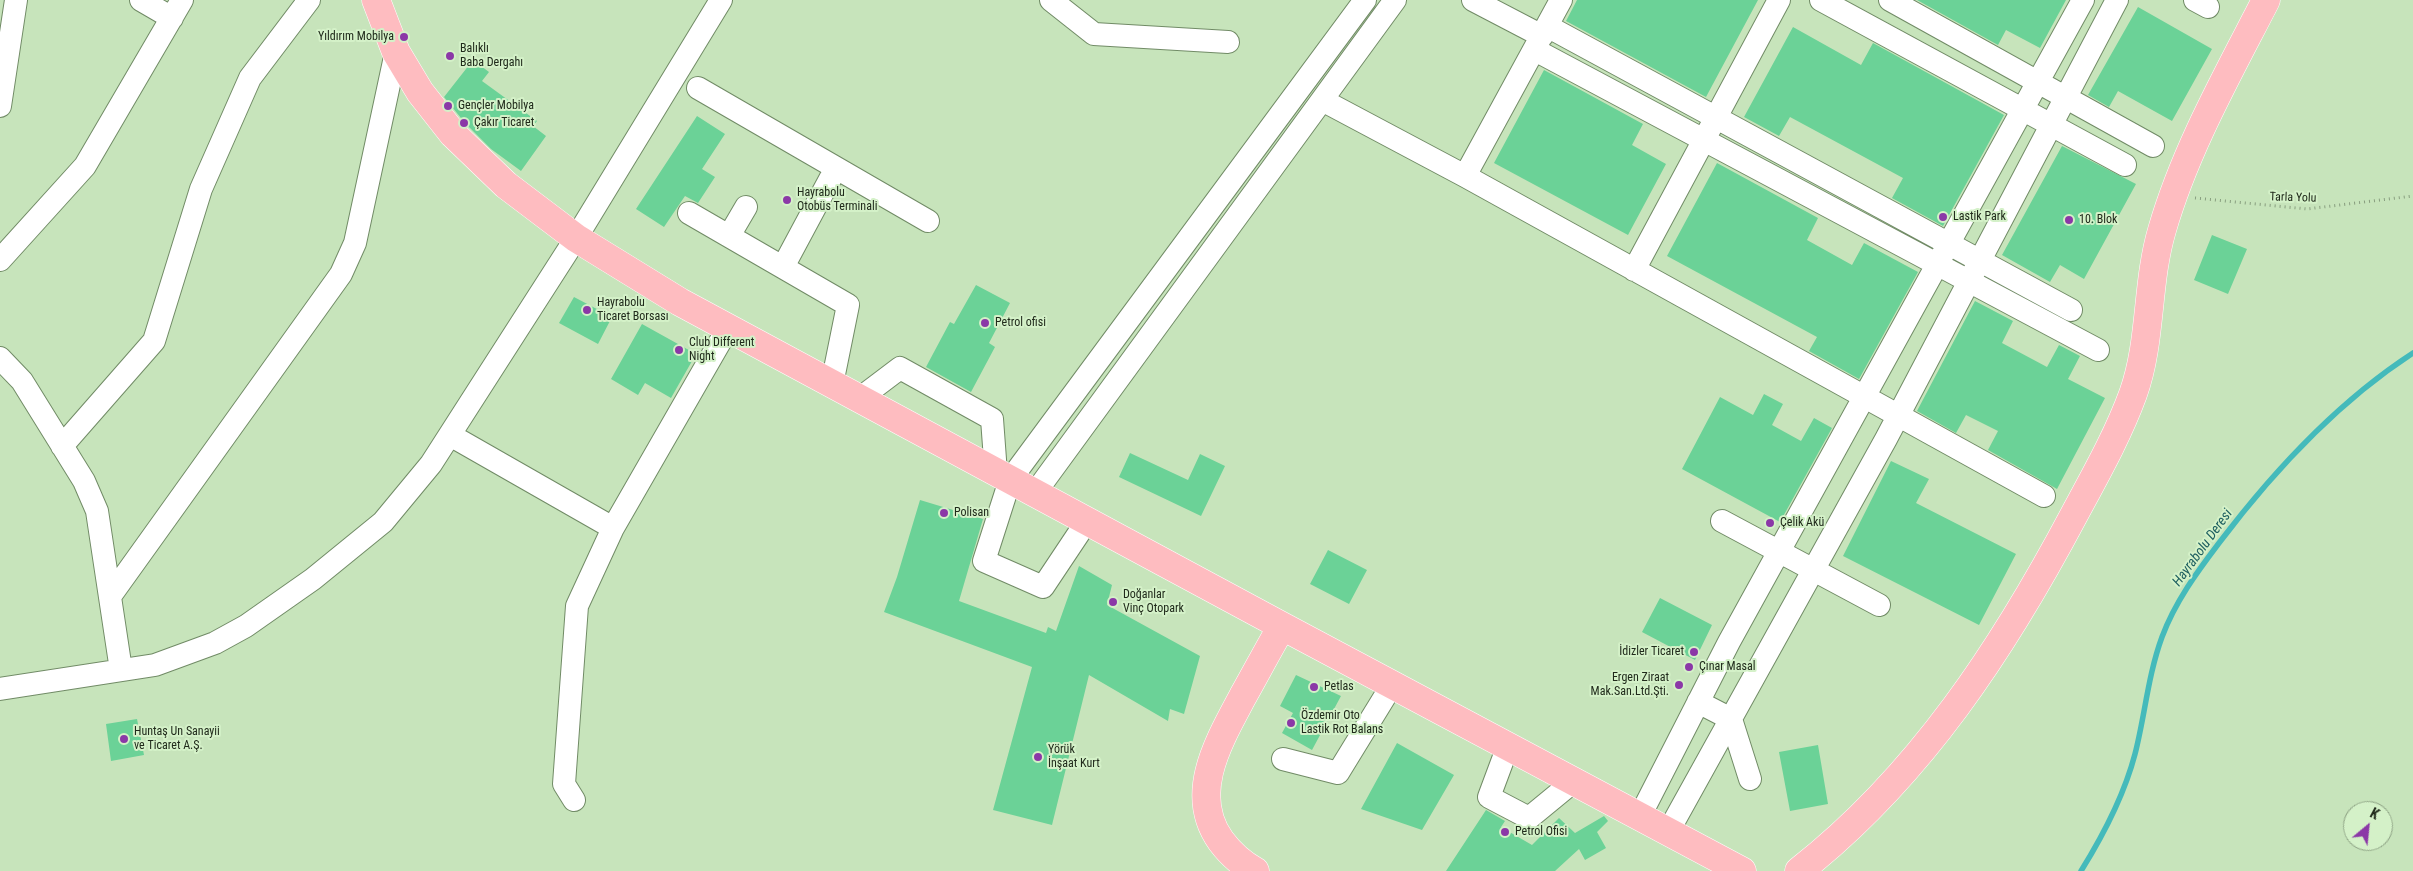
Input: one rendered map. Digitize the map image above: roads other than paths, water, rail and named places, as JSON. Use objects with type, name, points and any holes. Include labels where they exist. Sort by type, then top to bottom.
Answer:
[{"type":"main road","points":[[376,0],[396,52],[420,92],[453,134],[506,186],[576,238],[680,302],[1035,494],[1742,871]]},
{"type":"main road","points":[[1799,871],[1833,844],[1876,803],[1933,737],[2003,641],[2052,556],[2120,426],[2133,396],[2143,362],[2154,267],[2161,232],[2173,196],[2201,130],[2266,0]]},
{"type":"main road","points":[[1255,871],[1246,866],[1226,848],[1212,827],[1206,802],[1208,778],[1225,730],[1282,626]]},
{"type":"street","points":[[0,106],[16,0]]},
{"type":"street","points":[[0,260],[85,166],[177,9],[141,0]]},
{"type":"street","points":[[62,446],[154,341],[200,189],[250,78],[309,0]]},
{"type":"street","points":[[0,689],[155,664],[216,643],[246,626],[313,579],[383,522],[431,464],[576,238],[721,0]]},
{"type":"street","points":[[1051,0],[1094,34],[1228,42]]},
{"type":"street","points":[[1003,476],[1364,0]]},
{"type":"street","points":[[1035,494],[1395,0]]},
{"type":"street","points":[[1473,0],[1541,37],[1704,140],[2098,350]]},
{"type":"street","points":[[1465,176],[1561,0]]},
{"type":"street","points":[[1634,270],[1779,0]]},
{"type":"street","points":[[1821,0],[2125,165]]},
{"type":"street","points":[[1890,0],[2153,146]]},
{"type":"street","points":[[1640,816],[1698,702],[1779,552],[2084,0]]},
{"type":"street","points":[[1668,832],[1899,416],[2117,0]]},
{"type":"street","points":[[1541,37],[1717,117],[2071,310]]},
{"type":"street","points":[[111,595],[341,274],[355,243],[396,52]]},
{"type":"street","points":[[698,88],[928,221]]},
{"type":"street","points":[[1322,100],[1465,176],[2044,496]]},
{"type":"street","points":[[784,267],[836,168]]},
{"type":"street","points":[[729,236],[746,207]]},
{"type":"street","points":[[689,213],[848,305],[832,384]]},
{"type":"street","points":[[574,800],[564,784],[577,606],[613,528],[728,328]]},
{"type":"street","points":[[0,358],[22,380],[84,481],[97,511],[121,670]]},
{"type":"street","points":[[859,399],[900,368],[992,419],[1003,476],[984,561],[1043,587],[1087,521]]},
{"type":"street","points":[[450,434],[613,528]]},
{"type":"street","points":[[1722,521],[1879,606]]},
{"type":"street","points":[[1283,759],[1338,773],[1392,685]]},
{"type":"street","points":[[1698,702],[1731,719],[1750,779]]},
{"type":"street","points":[[1508,746],[1489,797],[1497,802],[1529,818],[1574,781]]},
{"type":"waterway","name":"Hayrabolu Deresi","points":[[2081,871],[2098,843],[2125,785],[2135,754],[2157,651],[2167,624],[2187,588],[2211,554],[2261,491],[2308,440],[2359,393],[2413,353]]},
{"type":"place","name":"Yıldırım Mobilya","points":[[404,37]]},
{"type":"place","name":"Balıklı Baba Dergahı","points":[[450,56]]},
{"type":"place","name":"Gençler Mobilya","points":[[448,106]]},
{"type":"place","name":"Çakır Ticaret","points":[[464,123]]},
{"type":"place","name":"Hayrabolu Otobüs Terminali","points":[[787,200]]},
{"type":"place","name":"Lastik Park","points":[[1943,217]]},
{"type":"place","name":"10. Blok","points":[[2069,220]]},
{"type":"place","name":"Hayrabolu Ticaret Borsası","points":[[587,310]]},
{"type":"place","name":"Petrol ofisi","points":[[985,323]]},
{"type":"place","name":"Club Different Night","points":[[679,350]]},
{"type":"place","name":"Polisan","points":[[944,513]]},
{"type":"place","name":"Çelik Akü","points":[[1770,523]]},
{"type":"place","name":"Doğanlar Vinç Otopark","points":[[1113,602]]},
{"type":"place","name":"İdizler Ticaret","points":[[1694,652]]},
{"type":"place","name":"Çınar Masal","points":[[1689,667]]},
{"type":"place","name":"Ergen Ziraat Mak.San.Ltd.Şti.","points":[[1679,685]]},
{"type":"place","name":"Petlas","points":[[1314,687]]},
{"type":"place","name":"Özdemir Oto Lastik Rot Balans","points":[[1291,723]]},
{"type":"place","name":"Huntaş Un Sanayii ve Ticaret A.Ş.","points":[[124,739]]},
{"type":"place","name":"Yörük İnşaat Kurt","points":[[1038,757]]},
{"type":"place","name":"Petrol Ofisi","points":[[1505,832]]}]
